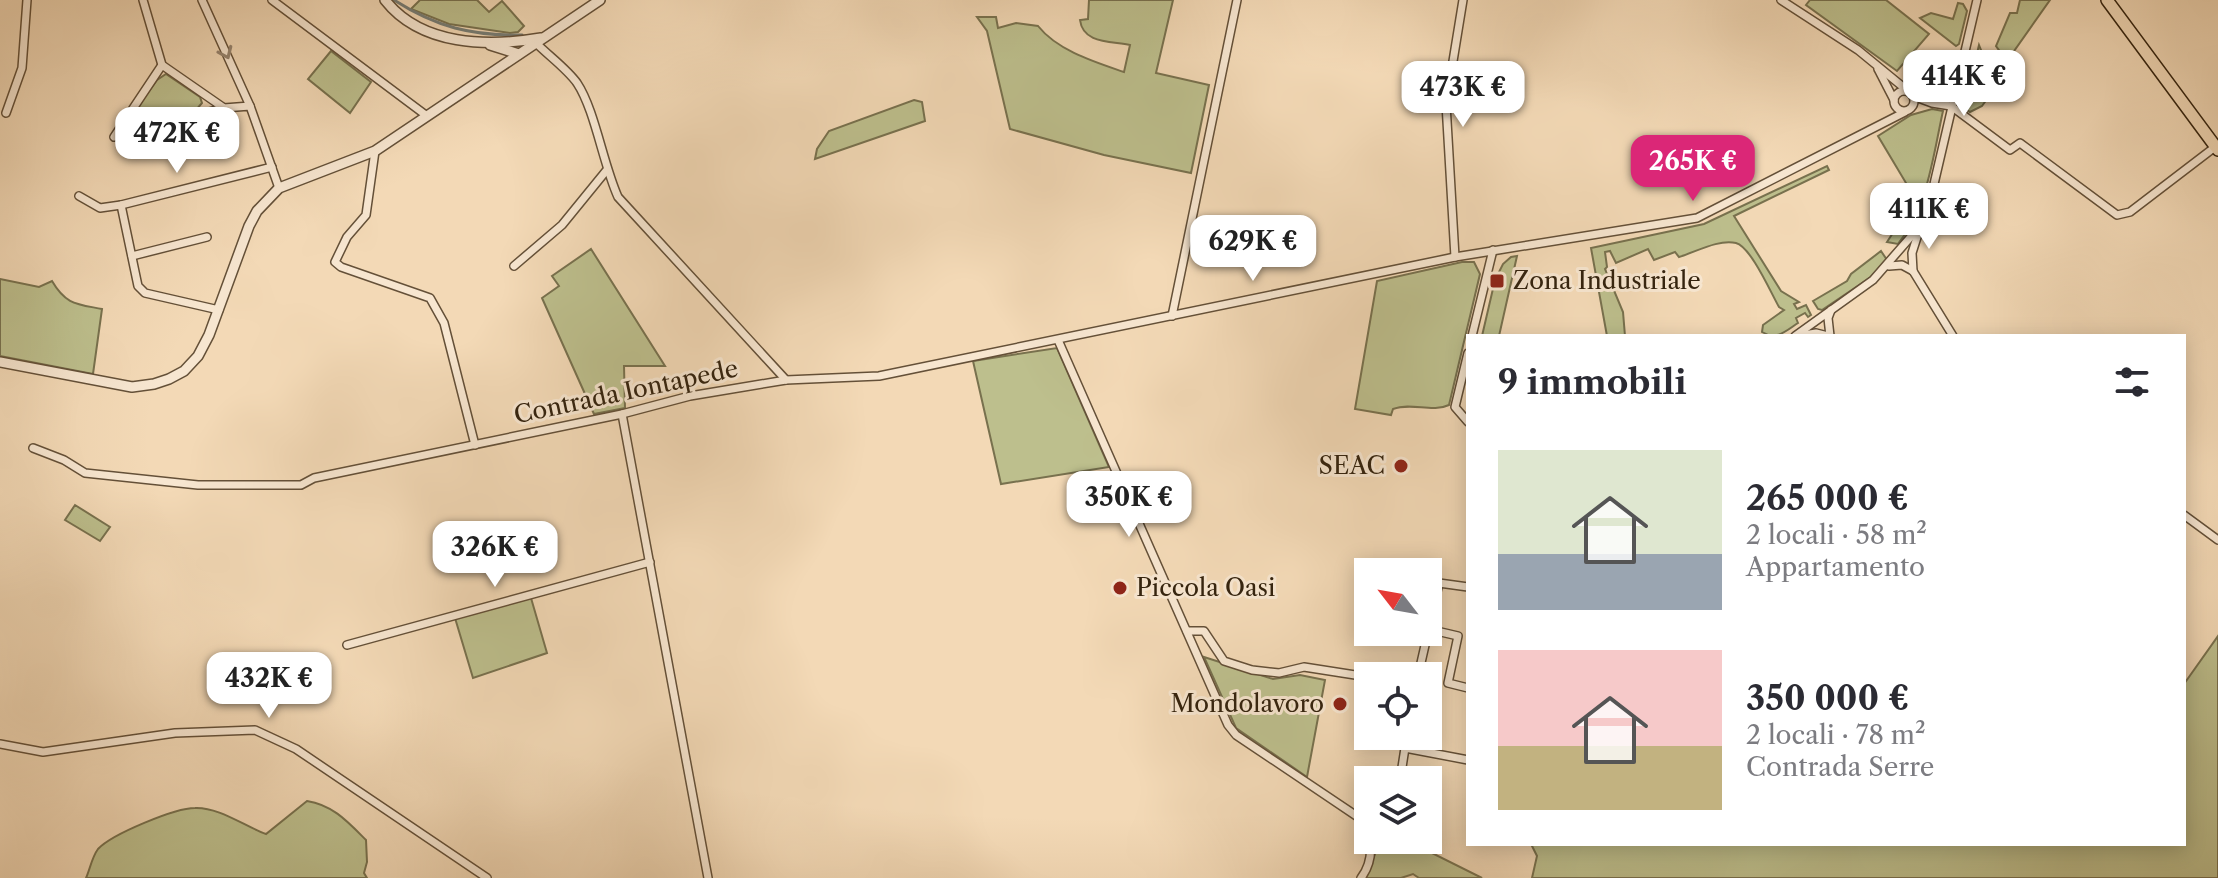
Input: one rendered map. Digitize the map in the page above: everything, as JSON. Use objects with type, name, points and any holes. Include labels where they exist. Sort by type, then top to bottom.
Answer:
[{"type":"main road","points":[[2107,0],[2217,148]]},
{"type":"street","points":[[6,113],[22,68],[27,0]]},
{"type":"street","points":[[143,0],[162,65],[224,108]]},
{"type":"street","points":[[202,0],[250,106],[279,188]]},
{"type":"street","points":[[272,0],[427,116]]},
{"type":"street","points":[[385,0],[402,18],[425,31],[450,38],[483,42],[540,40]]},
{"type":"street","points":[[0,362],[132,387],[154,384],[184,371],[198,356],[219,310],[249,226],[257,211],[279,188],[375,151],[600,0]]},
{"type":"street","points":[[1172,316],[1237,0]]},
{"type":"street","points":[[1455,257],[1446,104],[1463,0]]},
{"type":"street","points":[[1781,0],[1832,31],[1874,64],[1910,94],[1915,103],[1908,110],[1898,109],[1874,64]]},
{"type":"street","points":[[1952,334],[1913,271],[1912,253],[1934,184],[1977,0]]},
{"type":"street","name":"Contrada Iontapede","points":[[540,40],[577,84],[596,133],[606,171],[618,197],[632,216],[786,380]]},
{"type":"street","points":[[483,42],[519,54]]},
{"type":"street","points":[[512,42],[519,54]]},
{"type":"street","points":[[497,47],[503,55],[502,66]]},
{"type":"street","points":[[162,65],[114,137],[224,108],[250,106]]},
{"type":"street","points":[[1883,122],[1900,92],[1951,106],[2010,150],[2020,143],[2117,215],[2130,212],[2217,148]]},
{"type":"street","name":"Contrada Iontapede","points":[[33,448],[64,460],[85,473],[198,485],[301,485],[314,478],[622,414],[690,396],[786,380],[879,376],[1455,257],[1697,218],[1883,122],[1932,103]]},
{"type":"street","points":[[375,151],[366,215],[347,237],[335,262],[341,267],[430,298],[444,323],[475,445]]},
{"type":"street","points":[[79,196],[100,208],[121,205],[272,167]]},
{"type":"street","points":[[514,266],[562,225],[606,171]]},
{"type":"street","points":[[121,205],[138,286],[145,293],[219,310]]},
{"type":"street","points":[[1799,334],[1860,291],[1887,267],[1919,227]]},
{"type":"street","points":[[132,256],[207,237]]},
{"type":"street","points":[[1472,334],[1493,250]]},
{"type":"street","points":[[1887,267],[1902,265],[1913,271]]},
{"type":"street","points":[[1829,334],[1831,310]]},
{"type":"street","points":[[1058,340],[1228,725],[1236,735],[1354,812]]},
{"type":"street","points":[[1466,361],[1455,407],[1466,420]]},
{"type":"street","points":[[622,414],[708,878]]},
{"type":"street","points":[[2186,516],[2218,540]]},
{"type":"street","points":[[347,645],[650,562]]},
{"type":"street","points":[[1442,583],[1466,587]]},
{"type":"street","points":[[1187,631],[1204,631],[1224,661],[1252,670],[1279,673],[1304,667],[1354,675]]},
{"type":"street","points":[[1442,633],[1458,636],[1448,683],[1466,688]]},
{"type":"street","points":[[0,744],[43,752],[175,733],[255,730],[296,749],[487,878]]},
{"type":"street","points":[[1416,750],[1466,760]]},
{"type":"street","points":[[1361,878],[1370,861],[1370,854]]},
{"type":"green space","points":[[420,0],[477,0],[489,12],[502,1],[524,26],[518,32],[510,33],[449,24],[411,9]]},
{"type":"green space","points":[[1089,0],[1173,0],[1156,73],[1209,85],[1191,173],[1104,155],[1010,129],[987,31],[977,17],[996,17],[998,28],[1016,23],[1038,26],[1066,49],[1124,72],[1130,45],[1099,40],[1082,28],[1080,20],[1088,19]]},
{"type":"green space","points":[[1810,0],[1886,0],[1929,34],[1897,71],[1806,5]]},
{"type":"green space","points":[[2020,0],[2050,0],[2007,61],[1996,46],[2010,13],[2017,13]]},
{"type":"green space","points":[[1958,3],[1963,4],[1967,11],[1956,46],[1920,18],[1931,13],[1953,19]]},
{"type":"green space","points":[[1979,45],[1985,60],[1976,90],[1987,99],[1982,106],[1970,112],[1964,108]]},
{"type":"green space","points":[[331,51],[371,82],[350,113],[308,79]]},
{"type":"green space","points":[[166,74],[200,97],[202,103],[196,110],[148,122],[138,119],[135,110],[157,80]]},
{"type":"green space","points":[[914,100],[922,102],[925,121],[815,159],[817,149],[829,131]]},
{"type":"green space","points":[[1932,109],[1943,111],[1923,198],[1898,244],[1887,242],[1900,222],[1912,193],[1878,136],[1911,115]]},
{"type":"green space","points":[[1827,166],[1829,170],[1734,216],[1781,291],[1799,302],[1794,304],[1797,309],[1806,305],[1811,315],[1808,317],[1805,313],[1796,318],[1798,323],[1781,334],[1762,332],[1763,325],[1784,310],[1779,307],[1754,261],[1736,243],[1715,244],[1679,257],[1675,252],[1654,260],[1648,249],[1616,263],[1610,251],[1605,252],[1605,269],[1623,312],[1625,334],[1607,334],[1591,248],[1704,224]]},
{"type":"green space","points":[[591,249],[665,366],[624,366],[625,408],[594,414],[542,298],[559,286],[552,276]]},
{"type":"green space","points":[[1881,251],[1887,260],[1871,277],[1822,310],[1818,309],[1813,301],[1847,281],[1851,274]]},
{"type":"green space","points":[[1517,256],[1499,334],[1482,334],[1495,280],[1503,264]]},
{"type":"green space","points":[[1474,262],[1480,274],[1449,405],[1436,408],[1400,407],[1393,409],[1391,415],[1355,409],[1377,281]]},
{"type":"green space","points":[[0,279],[39,287],[52,281],[67,299],[102,309],[93,374],[0,356]]},
{"type":"green space","points":[[1057,348],[1109,467],[1001,484],[973,361]]},
{"type":"green space","points":[[75,505],[110,527],[100,541],[65,520]]},
{"type":"green space","points":[[531,598],[547,653],[473,678],[455,618]]},
{"type":"green space","points":[[2218,636],[2218,878],[1532,878],[1537,856],[1532,846],[2186,846],[2186,681]]},
{"type":"green space","points":[[1204,657],[1273,679],[1300,675],[1325,680],[1307,777],[1236,728]]},
{"type":"green space","points":[[307,801],[332,810],[366,840],[364,873],[367,878],[86,878],[98,849],[105,843],[159,817],[186,809],[204,809],[266,834]]},
{"type":"green space","points":[[1375,854],[1434,854],[1482,878],[1419,878],[1413,874],[1401,878],[1365,878]]},
{"type":"waterway","points":[[394,0],[425,17],[455,28],[487,34],[522,35]]},
{"type":"place","name":"Zona Industriale","points":[[1497,281]]},
{"type":"place","name":"SEAC","points":[[1401,466]]},
{"type":"place","name":"Piccola Oasi","points":[[1120,588]]},
{"type":"place","name":"Mondolavoro","points":[[1340,704]]}]
